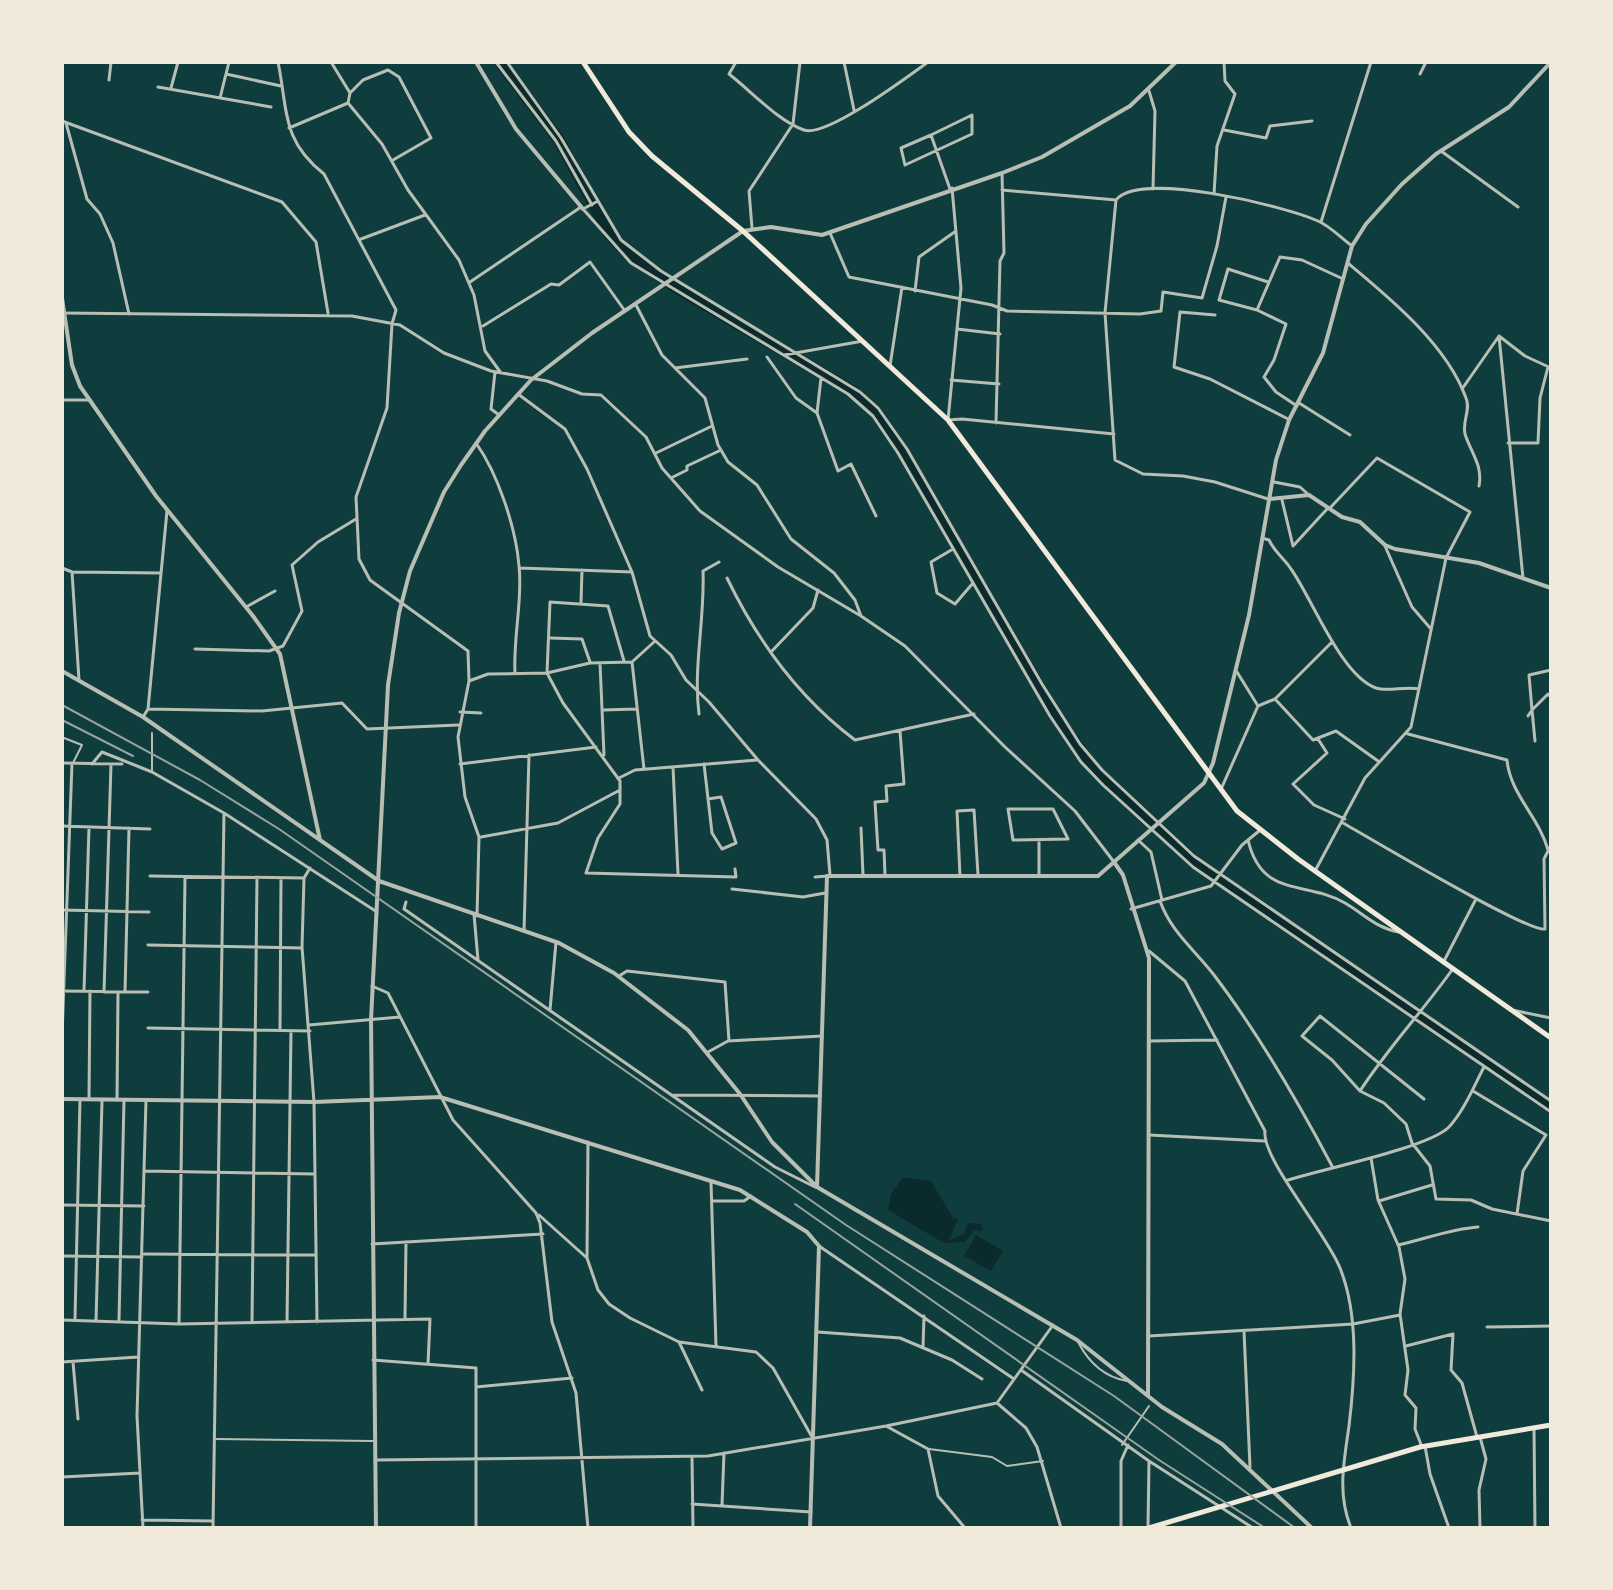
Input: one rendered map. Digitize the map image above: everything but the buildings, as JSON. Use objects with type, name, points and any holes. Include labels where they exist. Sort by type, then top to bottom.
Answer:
[{"type":"main road","points":[[583,62],[640,144],[743,231],[948,420],[1207,775],[1259,831],[1507,1010],[1551,1038]]},
{"type":"main road","points":[[1149,1528],[1424,1446],[1551,1425]]},
{"type":"street","points":[[109,80],[111,62]]},
{"type":"street","points":[[171,88],[178,62]]},
{"type":"street","points":[[220,98],[229,62]]},
{"type":"street","points":[[278,62],[288,129],[306,157],[324,174],[396,310],[392,324],[387,408],[358,484],[356,519],[359,559],[365,575],[401,605],[466,647],[469,681],[458,725],[465,797],[479,837],[478,960]]},
{"type":"street","points":[[331,62],[350,93]]},
{"type":"street","points":[[476,62],[516,129],[631,263],[797,353],[892,425],[953,549],[996,623],[1054,714],[1102,770],[1157,823],[1220,874],[1484,1067],[1551,1112]]},
{"type":"street","points":[[496,62],[556,141],[621,240],[669,282],[868,406],[920,482],[1004,618],[1081,762],[1150,829],[1214,882],[1551,1101]]},
{"type":"street","points":[[507,62],[561,138],[595,202]]},
{"type":"street","points":[[736,62],[729,74],[803,130],[820,130],[928,62]]},
{"type":"street","points":[[752,228],[749,191],[793,124],[800,62]]},
{"type":"street","points":[[844,62],[854,110]]},
{"type":"street","points":[[376,1528],[371,1020],[386,729],[393,646],[401,605],[424,534],[444,492],[476,443],[531,380],[625,311],[743,231],[752,228],[830,233],[951,188],[1002,173],[1042,157],[1070,138],[1099,125],[1149,91],[1176,62]]},
{"type":"street","points":[[1214,194],[1217,146],[1235,94],[1225,81],[1224,62]]},
{"type":"street","points":[[1321,222],[1371,62]]},
{"type":"street","points":[[1420,74],[1426,62]]},
{"type":"street","points":[[815,877],[1098,876],[1204,783],[1236,671],[1272,481],[1289,420],[1323,353],[1352,246],[1380,207],[1441,151],[1509,107],[1550,62]]},
{"type":"street","points":[[393,161],[431,138],[399,77],[388,70],[363,80],[350,93],[348,103],[393,161],[425,215],[452,249],[470,282],[483,326],[485,351],[498,372],[491,409],[499,415]]},
{"type":"street","points":[[226,74],[281,86]]},
{"type":"street","points":[[158,87],[271,107]]},
{"type":"street","points":[[1149,91],[1155,111],[1153,189]]},
{"type":"street","points":[[288,129],[348,103]]},
{"type":"street","points":[[972,115],[972,134],[936,150],[905,165],[901,148],[972,115]]},
{"type":"street","points":[[1224,130],[1266,138],[1270,126],[1312,121]]},
{"type":"street","points":[[64,122],[282,202],[316,242],[328,313]]},
{"type":"street","points":[[64,122],[87,199],[100,214],[113,243],[129,315]]},
{"type":"street","points":[[931,135],[951,188],[958,230],[960,299],[948,420],[1114,434]]},
{"type":"street","points":[[1441,151],[1518,207]]},
{"type":"street","points":[[996,423],[1000,261],[1004,253],[1002,173]]},
{"type":"street","points":[[1309,495],[1268,499],[1197,478],[1143,474],[1115,460],[1105,313],[1116,200],[1117,196],[1177,187],[1214,194],[1282,209],[1321,222],[1352,246]]},
{"type":"street","points":[[1002,190],[1116,200]]},
{"type":"street","points":[[830,233],[849,277],[1000,307],[1007,311],[1161,311],[1163,292],[1202,298],[1217,246],[1226,197]]},
{"type":"street","points":[[470,282],[595,202]]},
{"type":"street","points":[[361,239],[425,215]]},
{"type":"street","points":[[915,291],[919,257],[958,230]]},
{"type":"street","points":[[1257,310],[1280,257],[1302,260],[1341,278]]},
{"type":"street","points":[[483,326],[551,284],[559,285],[590,262],[625,311]]},
{"type":"street","points":[[1346,262],[1397,304],[1434,346],[1462,389],[1468,409],[1464,430],[1479,463],[1479,486]]},
{"type":"street","points":[[1268,282],[1228,269],[1219,300],[1257,310],[1286,324],[1274,360],[1264,377],[1276,392],[1350,435]]},
{"type":"street","points":[[890,366],[902,287]]},
{"type":"street","points":[[62,298],[72,365],[91,399],[167,511],[277,649],[320,842]]},
{"type":"street","points":[[636,304],[654,342],[705,398],[712,426],[728,462],[757,485],[791,539],[834,573],[855,600],[861,616]]},
{"type":"street","points":[[1215,315],[1180,312],[1174,367],[1210,379],[1289,420]]},
{"type":"street","points":[[64,313],[328,313],[392,324],[405,328],[444,353],[498,372],[547,381],[582,394],[601,395],[646,437],[671,478],[700,511],[778,567],[905,646],[1075,811],[1123,875],[1131,909],[1149,958],[1148,1396]]},
{"type":"street","points":[[957,329],[1000,334]]},
{"type":"street","points":[[1462,389],[1499,336]]},
{"type":"street","points":[[1499,336],[1525,356],[1550,367],[1540,398],[1538,443],[1508,443]]},
{"type":"street","points":[[1499,336],[1523,578]]},
{"type":"street","points":[[784,355],[863,341]]},
{"type":"street","points":[[767,357],[796,398],[817,413]]},
{"type":"street","points":[[675,368],[747,359]]},
{"type":"street","points":[[821,378],[817,413],[838,471],[851,464],[876,516]]},
{"type":"street","points":[[951,380],[999,384]]},
{"type":"street","points":[[518,394],[565,429],[605,504],[632,572],[654,642],[671,655],[696,690],[816,819],[827,840],[817,1187]]},
{"type":"street","points":[[62,400],[91,399]]},
{"type":"street","points":[[656,453],[712,426]]},
{"type":"street","points":[[476,443],[501,498],[520,568],[514,631],[515,673]]},
{"type":"street","points":[[671,478],[687,470],[687,466],[721,450]]},
{"type":"street","points":[[1282,500],[1293,546],[1377,458],[1470,512],[1446,558],[1408,734],[1378,761],[1315,871]]},
{"type":"street","points":[[1272,481],[1300,487],[1342,517],[1360,522],[1385,545],[1412,607],[1431,629]]},
{"type":"street","points":[[143,717],[148,709],[167,511]]},
{"type":"street","points":[[195,649],[277,649],[292,632],[302,611],[292,565],[318,542],[356,519]]},
{"type":"street","points":[[1262,538],[1269,540],[1277,557],[1289,566],[1322,628],[1358,675],[1376,688],[1420,689]]},
{"type":"street","points":[[1385,545],[1479,563],[1551,588]]},
{"type":"street","points":[[953,549],[931,562],[937,593],[955,604],[973,583]]},
{"type":"street","points":[[699,714],[696,690],[705,605],[703,571],[719,562]]},
{"type":"street","points":[[62,568],[72,572],[160,573]]},
{"type":"street","points":[[520,568],[632,572]]},
{"type":"street","points":[[581,603],[582,570]]},
{"type":"street","points":[[72,572],[79,680]]},
{"type":"street","points":[[727,578],[741,609],[798,691],[855,740],[974,714]]},
{"type":"street","points":[[771,652],[813,608],[818,590]]},
{"type":"street","points":[[246,607],[275,591]]},
{"type":"street","points":[[624,661],[608,606],[550,602],[547,673],[563,703],[619,778],[620,804],[598,838],[586,873],[736,877],[735,869]]},
{"type":"street","points":[[996,623],[1004,618]]},
{"type":"street","points":[[550,638],[582,639],[590,663]]},
{"type":"street","points":[[1220,791],[1258,706],[1275,699],[1333,641]]},
{"type":"street","points":[[469,681],[488,674],[547,673],[590,663],[632,662],[654,642]]},
{"type":"street","points":[[632,662],[644,769]]},
{"type":"street","points":[[600,663],[604,758]]},
{"type":"street","points":[[1535,741],[1529,675],[1551,670]]},
{"type":"street","points":[[62,671],[143,717],[379,881],[556,942],[619,976],[659,1005],[708,1053],[772,1142],[817,1187]]},
{"type":"street","points":[[1236,671],[1258,706]]},
{"type":"street","points":[[1528,716],[1548,694],[1551,697]]},
{"type":"street","points":[[1275,699],[1313,740],[1336,731],[1378,761]]},
{"type":"street","points":[[148,709],[292,708],[342,703],[367,729],[458,725]]},
{"type":"street","points":[[604,710],[637,709]]},
{"type":"street","points":[[460,712],[481,713]]},
{"type":"street","points":[[885,875],[884,850],[878,850],[875,802],[887,801],[886,786],[904,784],[900,731]]},
{"type":"street","points":[[62,732],[62,755]]},
{"type":"street","points":[[152,733],[152,772]]},
{"type":"street","points":[[1318,739],[1327,753],[1293,784],[1314,805],[1509,919],[1538,931],[1545,929],[1544,859],[1549,848],[1543,831],[1511,782],[1507,760],[1408,734]]},
{"type":"street","points":[[62,1036],[64,910],[72,763],[82,745],[71,738],[63,738]]},
{"type":"street","points":[[460,764],[596,747]]},
{"type":"street","points":[[92,764],[102,752],[124,764],[152,772],[224,813],[377,912]]},
{"type":"street","points":[[524,931],[529,755]]},
{"type":"street","points":[[619,778],[644,769],[758,760]]},
{"type":"street","points":[[62,763],[124,764]]},
{"type":"street","points":[[104,992],[111,764]]},
{"type":"street","points":[[704,764],[708,799],[712,833],[722,849],[735,843],[721,797],[708,799]]},
{"type":"street","points":[[673,767],[678,874]]},
{"type":"street","points":[[479,837],[558,823],[620,790]]},
{"type":"street","points":[[1008,809],[1053,809],[1069,837],[1039,840],[1013,840],[1008,809]]},
{"type":"street","points":[[960,876],[957,811],[974,810],[978,876]]},
{"type":"street","points":[[213,1528],[224,813]]},
{"type":"street","points":[[62,826],[150,829]]},
{"type":"street","points":[[84,991],[89,827]]},
{"type":"street","points":[[125,992],[129,828]]},
{"type":"street","points":[[861,828],[863,875]]},
{"type":"street","points":[[1131,909],[1214,882],[1259,831]]},
{"type":"street","points":[[1039,840],[1039,876]]},
{"type":"street","points":[[1138,840],[1151,852],[1166,919],[1213,974],[1291,1090],[1332,1166]]},
{"type":"street","points":[[1248,840],[1255,864],[1279,883],[1343,902],[1383,929],[1399,932]]},
{"type":"street","points":[[310,868],[304,878],[302,948],[314,1102],[317,1322]]},
{"type":"street","points":[[150,876],[304,878]]},
{"type":"street","points":[[179,1324],[185,877]]},
{"type":"street","points":[[252,1323],[257,878]]},
{"type":"street","points":[[280,1030],[281,878]]},
{"type":"street","points":[[732,889],[803,897],[825,893]]},
{"type":"street","points":[[1443,963],[1476,899]]},
{"type":"street","points":[[406,902],[404,909],[785,1174],[817,1187],[1077,1340],[1148,1396],[1222,1444],[1312,1528]]},
{"type":"street","points":[[64,910],[149,912]]},
{"type":"street","points":[[550,1010],[556,942]]},
{"type":"street","points":[[148,945],[302,948]]},
{"type":"street","points":[[1145,949],[1185,981],[1265,1131],[1264,1141],[1271,1160],[1288,1180],[1340,1268],[1353,1324],[1349,1425],[1342,1470],[1342,1500],[1351,1528]]},
{"type":"street","points":[[1360,1091],[1394,1040],[1405,1035],[1452,970]]},
{"type":"street","points":[[619,976],[627,971],[725,982],[729,1041]]},
{"type":"street","points":[[372,986],[388,993],[440,1097],[463,1133],[536,1213],[587,1258]]},
{"type":"street","points":[[63,991],[148,992]]},
{"type":"street","points":[[89,1099],[90,991]]},
{"type":"street","points":[[117,1100],[118,992]]},
{"type":"street","points":[[1507,1010],[1551,1018]]},
{"type":"street","points":[[1424,1099],[1320,1016],[1302,1036],[1360,1091],[1384,1103],[1405,1122],[1412,1143],[1427,1159],[1436,1199],[1471,1200],[1492,1209],[1551,1221]]},
{"type":"street","points":[[148,1028],[291,1031],[400,1017]]},
{"type":"street","points":[[287,1322],[291,1031]]},
{"type":"street","points":[[708,1053],[729,1041],[822,1036]]},
{"type":"street","points":[[1149,1041],[1218,1040]]},
{"type":"street","points":[[1288,1180],[1371,1158],[1448,1128],[1484,1067]]},
{"type":"street","points":[[1472,1090],[1549,1136],[1523,1171],[1517,1214]]},
{"type":"street","points":[[671,1095],[820,1096]]},
{"type":"street","points":[[62,1099],[314,1102],[440,1097],[751,1196],[807,1232],[819,1246],[1014,1379]]},
{"type":"street","points":[[75,1321],[80,1099]]},
{"type":"street","points":[[96,1321],[102,1100]]},
{"type":"street","points":[[119,1322],[124,1100]]},
{"type":"street","points":[[143,1528],[138,1357],[142,1323],[146,1100]]},
{"type":"street","points":[[1149,1135],[1264,1141]]},
{"type":"street","points":[[588,1142],[587,1258],[598,1290],[609,1304],[679,1342],[756,1352],[766,1361],[813,1439]]},
{"type":"street","points":[[1371,1158],[1379,1201],[1398,1245],[1405,1279],[1400,1314],[1406,1346],[1405,1395],[1416,1408],[1415,1429],[1424,1446],[1449,1528]]},
{"type":"street","points":[[145,1171],[315,1174]]},
{"type":"street","points":[[711,1181],[716,1346]]},
{"type":"street","points":[[1379,1201],[1432,1185]]},
{"type":"street","points":[[711,1201],[744,1201],[751,1196]]},
{"type":"street","points":[[62,1205],[144,1206]]},
{"type":"street","points":[[536,1213],[543,1234],[552,1322],[573,1377],[588,1528]]},
{"type":"street","points":[[1398,1245],[1437,1237],[1451,1229],[1478,1227]]},
{"type":"street","points":[[372,1244],[543,1234]]},
{"type":"street","points":[[405,1320],[406,1242]]},
{"type":"street","points":[[810,1528],[819,1246]]},
{"type":"street","points":[[62,1256],[316,1255]]},
{"type":"street","points":[[1149,1336],[1353,1324],[1400,1314]]},
{"type":"street","points":[[923,1347],[924,1316]]},
{"type":"street","points":[[62,1320],[179,1324],[430,1319],[428,1364]]},
{"type":"street","points":[[375,1460],[692,1457],[886,1426],[997,1403],[1053,1325]]},
{"type":"street","points":[[1487,1327],[1551,1326]]},
{"type":"street","points":[[1244,1331],[1250,1467]]},
{"type":"street","points":[[816,1332],[900,1338],[982,1379]]},
{"type":"street","points":[[1406,1346],[1453,1334],[1451,1370],[1462,1383],[1486,1459],[1479,1487],[1480,1528]]},
{"type":"street","points":[[679,1342],[702,1390]]},
{"type":"street","points":[[62,1362],[138,1357]]},
{"type":"street","points":[[373,1360],[476,1368],[476,1528]]},
{"type":"street","points":[[73,1362],[78,1419]]},
{"type":"street","points":[[1021,1370],[1149,1461],[1253,1528]]},
{"type":"street","points":[[476,1387],[573,1377]]},
{"type":"street","points":[[997,1403],[1026,1428],[1043,1461],[1061,1528]]},
{"type":"street","points":[[1121,1528],[1121,1461],[1125,1444],[1149,1406]]},
{"type":"street","points":[[886,1426],[928,1449],[992,1457],[1007,1466],[1043,1461]]},
{"type":"street","points":[[1534,1428],[1535,1528]]},
{"type":"street","points":[[214,1438],[375,1441]]},
{"type":"street","points":[[928,1449],[938,1496],[965,1528]]},
{"type":"street","points":[[722,1505],[724,1453]]},
{"type":"street","points":[[692,1457],[693,1528]]},
{"type":"street","points":[[1149,1461],[1149,1528]]},
{"type":"street","points":[[62,1477],[140,1473]]},
{"type":"street","points":[[692,1504],[811,1512]]},
{"type":"street","points":[[142,1520],[213,1521]]},
{"type":"water","points":[[903,1177],[931,1181],[953,1218],[958,1219],[949,1240],[964,1234],[968,1223],[981,1224],[983,1231],[974,1230],[965,1242],[944,1243],[888,1210],[891,1194]]},
{"type":"water","points":[[976,1235],[1003,1251],[991,1271],[964,1256]]},
{"type":"waterway","points":[[500,62],[559,140],[611,236],[628,254],[677,288],[852,391],[874,410],[901,448],[1057,718],[1095,770],[1196,863],[1551,1107]]},
{"type":"railway","points":[[62,705],[200,780],[279,829],[846,1225],[1114,1396],[1295,1528]]},
{"type":"railway","points":[[62,720],[133,756]]},
{"type":"railway","points":[[795,1204],[1159,1460],[1265,1528]]}]
